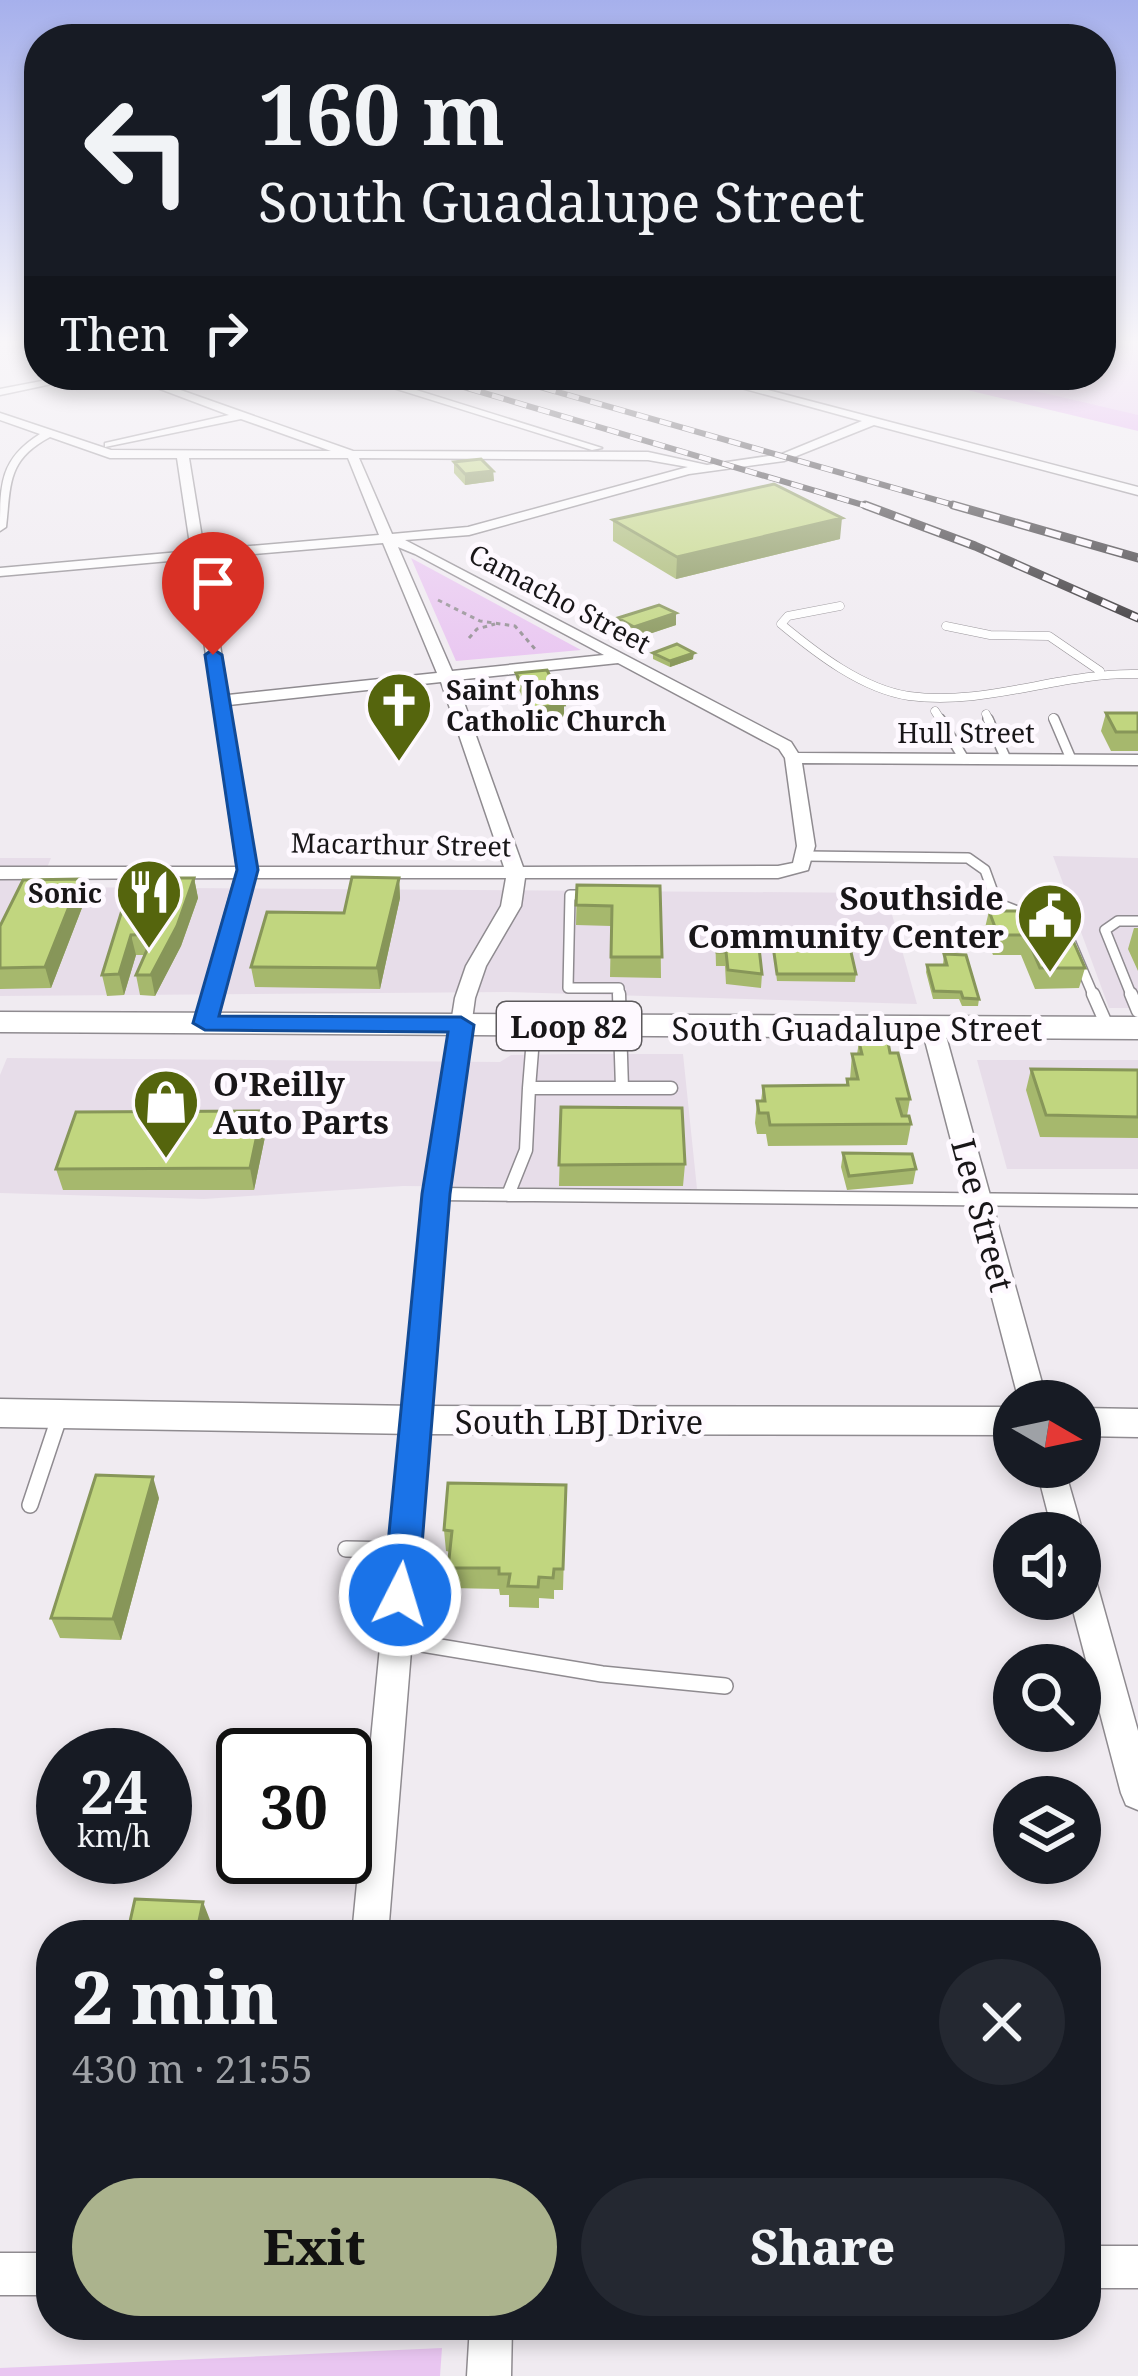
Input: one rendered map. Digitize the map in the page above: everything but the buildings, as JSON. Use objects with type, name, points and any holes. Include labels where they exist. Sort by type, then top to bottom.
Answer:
[{"type":"main road","name":"South Guadalupe Street","points":[[0,1022],[933,1029],[1128,1022]]},
{"type":"street","points":[[0,527],[3,485],[13,451]]},
{"type":"street","points":[[94,451],[183,456],[615,456],[672,458],[704,467]]},
{"type":"street","points":[[341,451],[352,455],[390,539],[516,872],[511,906],[476,966],[461,1025],[436,1194],[371,1920]]},
{"type":"street","points":[[599,451],[615,456]]},
{"type":"street","points":[[0,572],[469,531],[704,467],[799,451]]},
{"type":"street","points":[[988,451],[1138,490]]},
{"type":"street","points":[[183,456],[247,870],[205,1023]]},
{"type":"street","name":"Camacho Street","points":[[390,539],[785,746],[793,758]]},
{"type":"street","points":[[220,701],[620,658]]},
{"type":"street","points":[[793,758],[804,861]]},
{"type":"street","name":"Hull Street","points":[[793,758],[1138,760]]},
{"type":"street","name":"Macarthur Street","points":[[0,873],[516,872],[623,878],[778,872],[804,861]]},
{"type":"street","name":"Lee Street","points":[[933,1029],[1027,1380]]},
{"type":"street","name":"South LBJ Drive","points":[[0,1413],[415,1420],[993,1421]]},
{"type":"street","points":[[1101,1423],[1138,1424]]},
{"type":"street","points":[[1092,1620],[1138,1793]]},
{"type":"street","points":[[1101,2267],[1138,2267]]},
{"type":"street","points":[[0,2274],[36,2274]]},
{"type":"street","points":[[490,2376],[491,2340]]},
{"type":"lane","points":[[841,606],[788,616],[782,624],[894,692],[963,695],[1102,672],[1138,674]]},
{"type":"lane","points":[[946,626],[990,635],[1049,636],[1102,672]]},
{"type":"lane","points":[[935,711],[964,759]]},
{"type":"lane","points":[[986,715],[1006,759]]},
{"type":"lane","points":[[1053,718],[1071,759]]},
{"type":"lane","points":[[804,861],[968,858],[981,862],[990,875],[997,903],[1013,913],[1031,915]]},
{"type":"lane","points":[[606,895],[570,895],[568,988],[619,988],[622,1088]]},
{"type":"lane","points":[[1049,916],[1065,924],[1128,1022]]},
{"type":"lane","points":[[1128,1022],[1105,930],[1118,920],[1138,921]]},
{"type":"lane","points":[[508,1195],[526,1150],[533,1026]]},
{"type":"lane","points":[[529,1088],[671,1088]]},
{"type":"lane","points":[[436,1194],[1138,1201]]},
{"type":"lane","points":[[30,1505],[61,1414]]},
{"type":"lane","points":[[346,1549],[404,1550]]},
{"type":"lane","points":[[396,1640],[483,1651],[646,1684],[725,1686]]},
{"type":"path","points":[[415,601],[439,600],[480,621],[515,626],[541,656]]},
{"type":"path","points":[[469,638],[476,629],[498,623]]},
{"type":"shaded area","points":[[411,558],[581,650],[456,661]]},
{"type":"shaded area","points":[[1053,856],[1138,858],[1138,1008],[1109,1008]]},
{"type":"shaded area","points":[[0,858],[51,858],[39,887],[886,893],[917,1004],[506,992],[0,996]]},
{"type":"shaded area","points":[[683,1054],[697,1189],[403,1186],[204,1199],[0,1193],[0,1075],[7,1058],[500,1062],[511,1055]]},
{"type":"shaded area","points":[[977,1060],[1138,1060],[1138,1169],[1007,1169]]},
{"type":"shaded area","points":[[442,2348],[440,2376],[0,2376],[0,2368]]},
{"type":"railway","points":[[680,451],[873,508]]},
{"type":"railway","points":[[764,451],[964,508]]},
{"type":"railway","points":[[865,505],[975,546],[1138,618]]},
{"type":"railway","points":[[953,505],[1138,558]]},
{"type":"place","name":"Saint Johns Catholic Church","points":[[399,764]]},
{"type":"place","name":"Sonic","points":[[149,951]]},
{"type":"place","name":"Southside Community Center","points":[[1050,975]]},
{"type":"place","name":"O'Reilly Auto Parts","points":[[166,1161]]},
{"type":"route","points":[[213,655],[247,870],[205,1023],[461,1025],[436,1194],[400,1595]]}]
